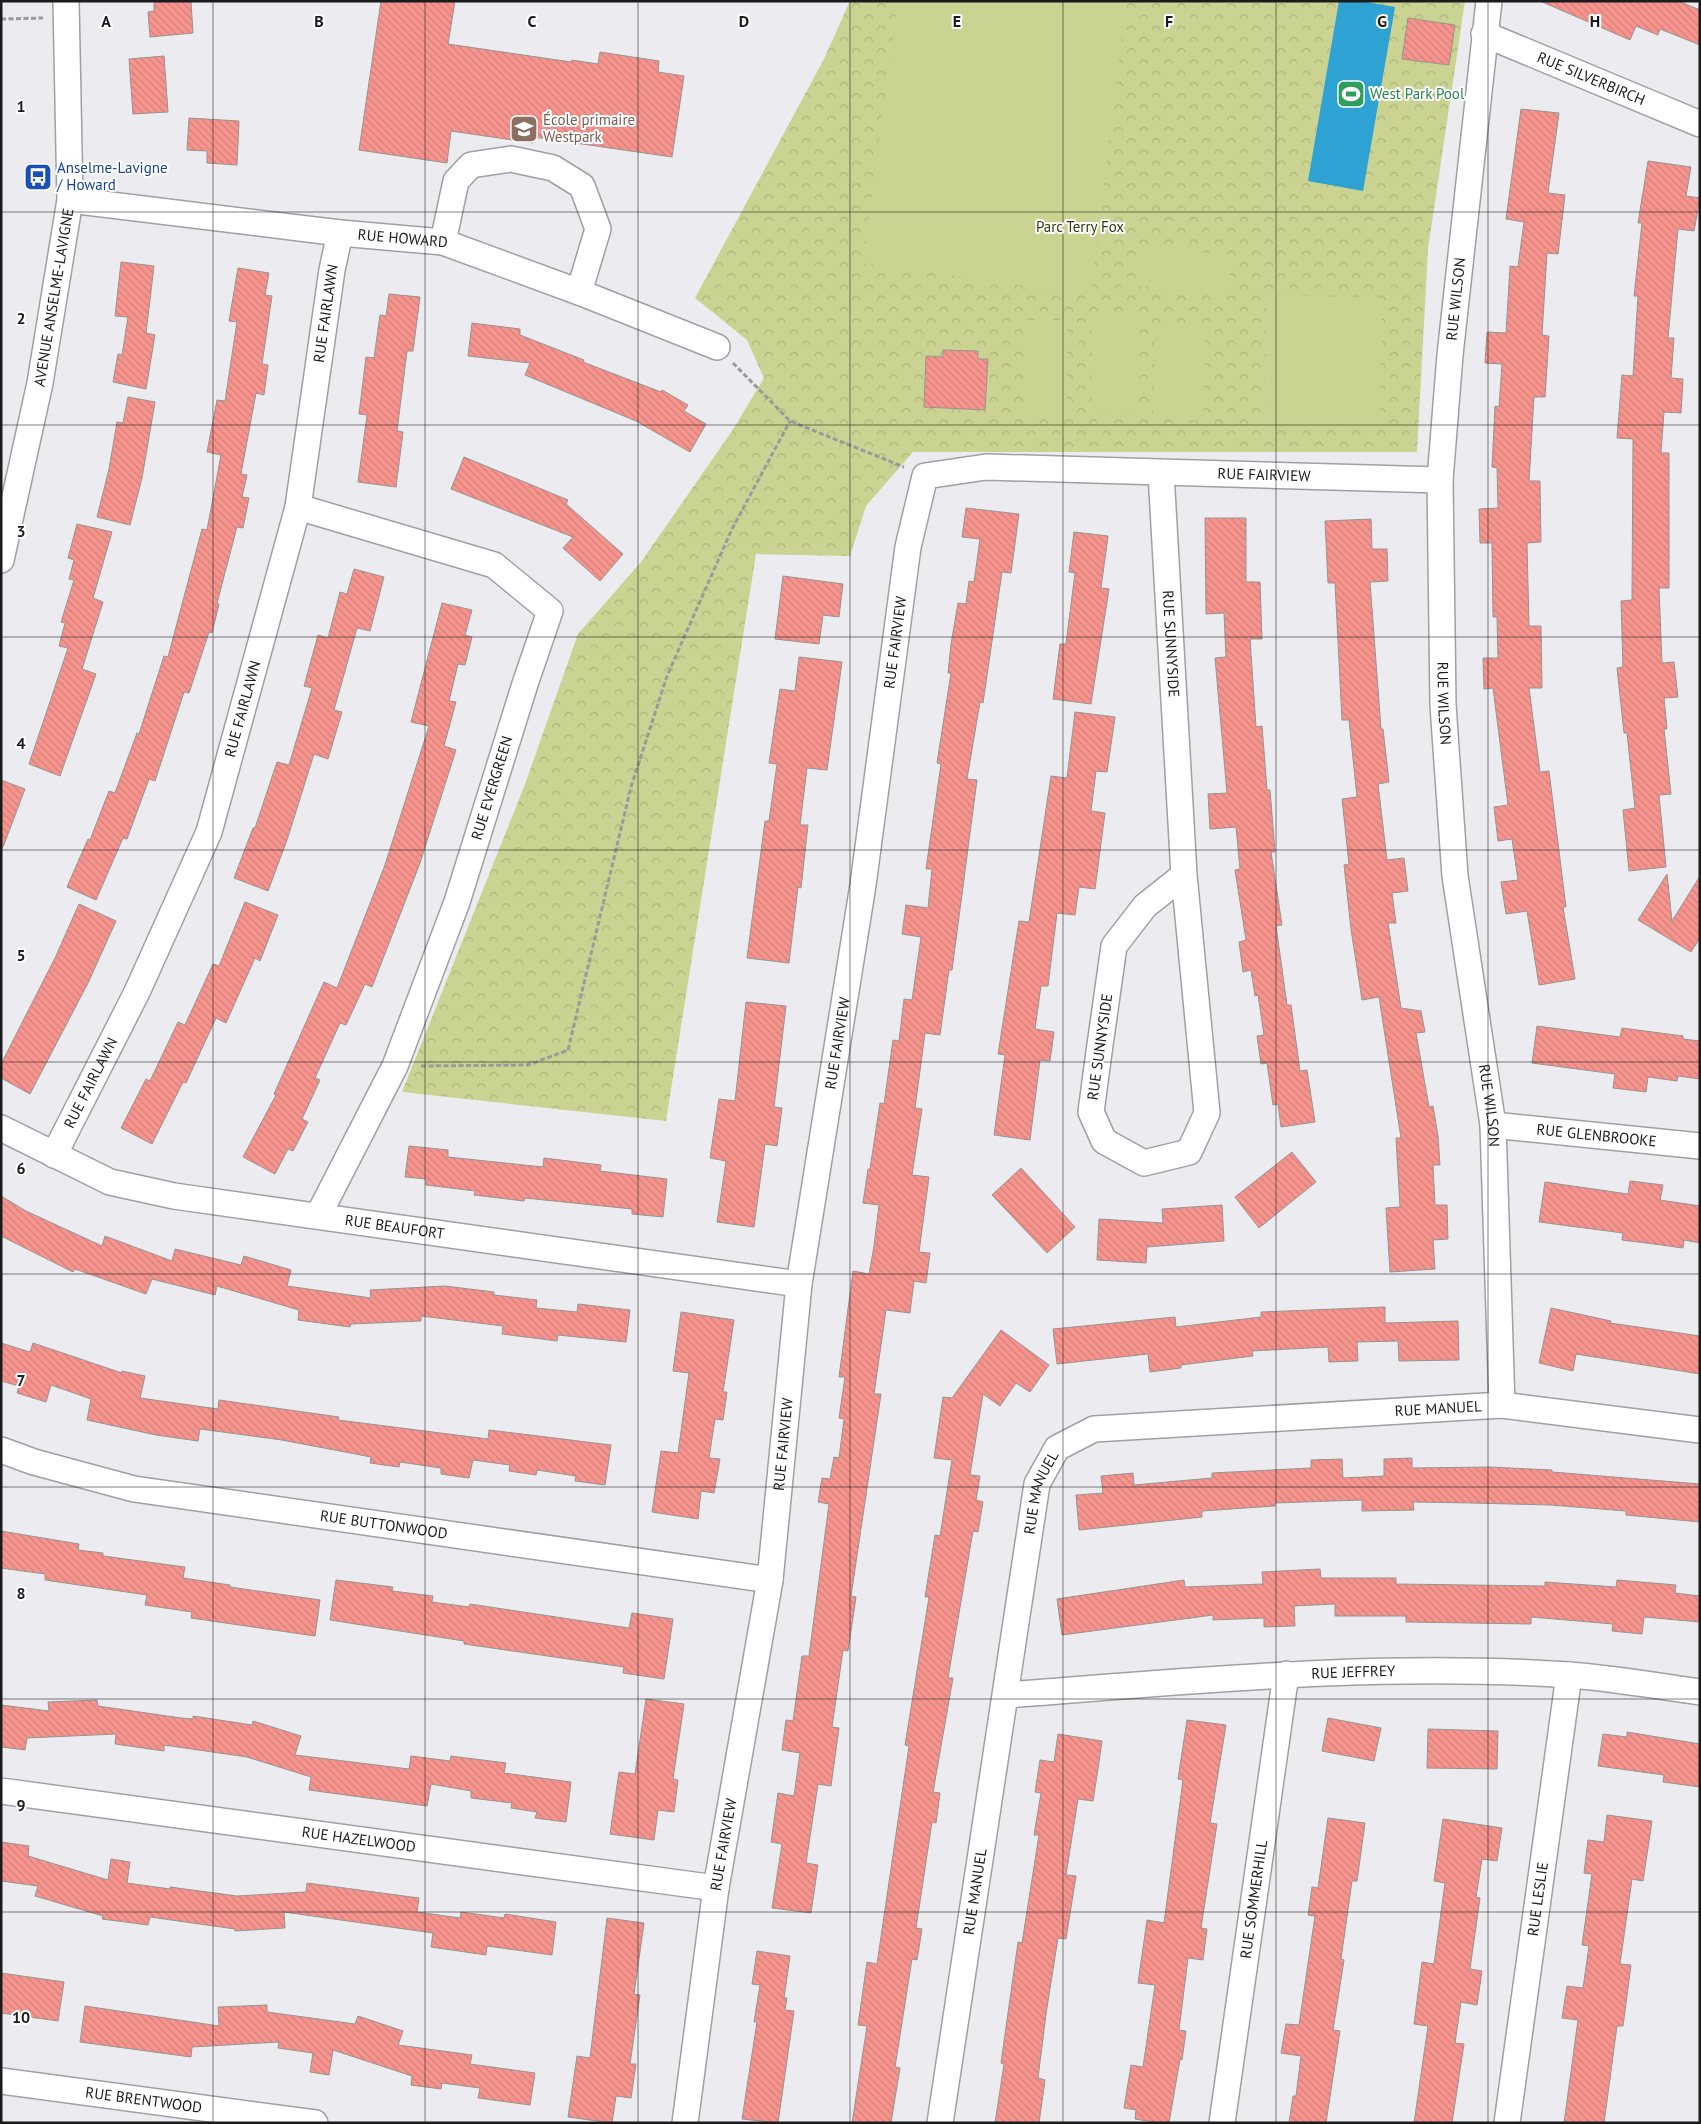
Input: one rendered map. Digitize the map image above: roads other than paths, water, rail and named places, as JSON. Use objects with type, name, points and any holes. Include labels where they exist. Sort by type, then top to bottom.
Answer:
[{"type":"street","name":"RUE WILSON","points":[[1488,1],[1440,480],[1443,705],[1455,876],[1493,1125],[1502,1405]]},
{"type":"street","name":"AVENUE ANSELME-LAVIGNE","points":[[1,560],[40,383],[70,200],[67,9]]},
{"type":"street","name":"RUE SILVERBIRCH","points":[[1484,34],[1700,124]]},
{"type":"street","points":[[443,242],[456,181],[471,165],[511,159],[553,168],[582,186],[598,229],[579,292]]},
{"type":"street","name":"RUE HOWARD","points":[[70,200],[340,233],[443,242],[579,292],[717,347]]},
{"type":"street","name":"RUE FAIRLAWN","points":[[54,1155],[137,992],[209,832],[298,507],[332,270],[340,233]]},
{"type":"street","name":"RUE FAIRVIEW","points":[[685,2123],[716,1888],[770,1580],[800,1284],[863,885],[908,547],[925,476],[986,467],[1440,480]]},
{"type":"street","name":"RUE SUNNYSIDE","points":[[1161,473],[1184,875],[1207,1114],[1189,1152],[1144,1163],[1104,1141],[1091,1112],[1099,1052],[1114,946],[1145,906],[1184,875]]},
{"type":"street","name":"RUE EVERGREEN","points":[[298,507],[494,565],[550,611],[525,684],[457,902],[395,1066],[318,1216]]},
{"type":"street","name":"RUE GLENBROOKE","points":[[1493,1125],[1700,1146]]},
{"type":"street","name":"RUE BEAUFORT","points":[[1,1128],[110,1182],[174,1196],[800,1284]]},
{"type":"street","name":"RUE MANUEL","points":[[940,2123],[1037,1484],[1057,1448],[1094,1428],[1502,1405],[1700,1430]]},
{"type":"street","name":"RUE BUTTONWOOD","points":[[1,1450],[34,1462],[134,1489],[770,1580]]},
{"type":"street","name":"RUE JEFFREY","points":[[1006,1695],[1286,1674],[1448,1671],[1569,1675],[1700,1692]]},
{"type":"street","name":"RUE SOMMERHILL","points":[[1222,2123],[1286,1674]]},
{"type":"street","name":"RUE LESLIE","points":[[1507,2123],[1569,1675]]},
{"type":"street","name":"RUE HAZELWOOD","points":[[1,1791],[716,1888]]},
{"type":"street","name":"RUE BRENTWOOD","points":[[1,2081],[315,2123]]},
{"type":"water","name":"West Park Pool","points":[[1339,1],[1360,1],[1395,7],[1363,191],[1308,181]]},
{"type":"place","name":"West Park Pool","points":[[1351,94]]},
{"type":"place","name":"École primaire Westpark","points":[[524,129]]},
{"type":"place","name":"Anselme-Lavigne / Howard","points":[[38,177]]},
{"type":"park label","name":"Parc Terry Fox","points":[[1080,227]]}]
